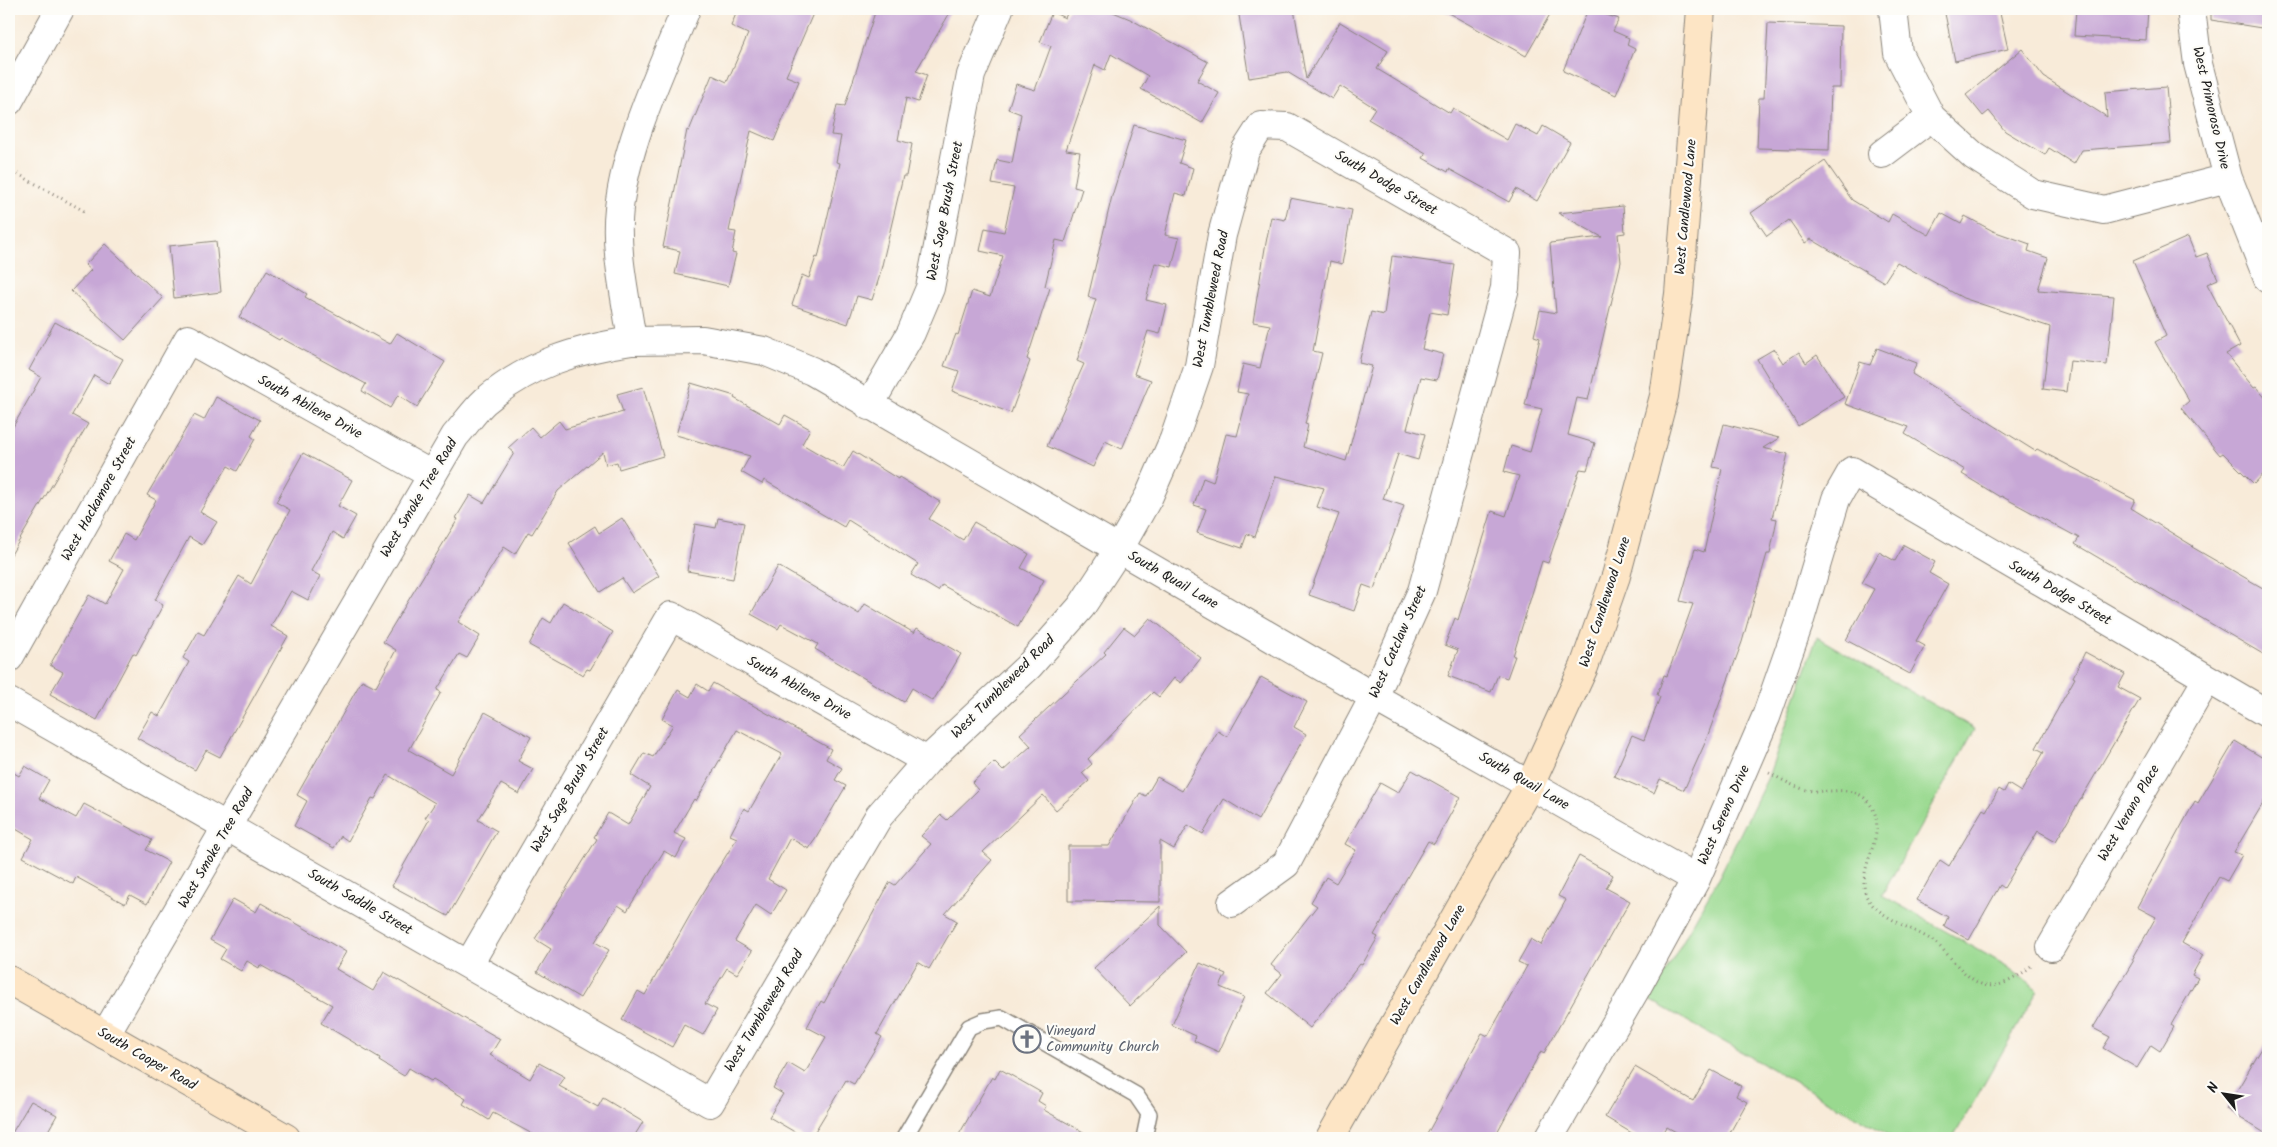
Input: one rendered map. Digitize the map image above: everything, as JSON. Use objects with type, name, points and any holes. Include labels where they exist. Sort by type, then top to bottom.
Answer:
[{"type":"street","points":[[9,100],[60,9]]},
{"type":"street","points":[[632,340],[618,240],[619,208],[641,122],[686,9]]},
{"type":"street","name":"West Sage Brush Street","points":[[869,406],[911,332],[930,288],[972,75],[1000,9]]},
{"type":"street","name":"West Candlewood Lane","points":[[1330,1138],[1530,785],[1584,667],[1609,594],[1642,484],[1664,396],[1678,294],[1701,9]]},
{"type":"street","points":[[1894,9],[1898,53],[1931,117],[1974,156],[2033,194],[2104,210],[2228,178]]},
{"type":"street","name":"West Primoroso Drive","points":[[2191,9],[2198,64],[2228,178],[2268,279]]},
{"type":"street","points":[[1882,154],[1931,117]]},
{"type":"street","name":"South Dodge Street","points":[[1261,126],[1287,127],[1507,253]]},
{"type":"street","name":"West Tumbleweed Road","points":[[710,1103],[879,816],[928,761],[1029,666],[1081,607],[1119,549],[1149,496],[1174,439],[1199,366],[1222,235],[1245,151],[1261,126]]},
{"type":"street","name":"West Catclaw Street","points":[[1232,903],[1286,864],[1374,697],[1422,591],[1505,288],[1507,253]]},
{"type":"street","name":"South Abilene Drive","points":[[188,339],[432,475]]},
{"type":"street","name":"West Hackamore Street","points":[[9,658],[188,339]]},
{"type":"street","name":"South Quail Lane","points":[[632,340],[703,340],[764,350],[812,371],[869,406],[1374,697],[1696,879]]},
{"type":"street","name":"West Smoke Tree Road","points":[[105,1036],[455,436],[484,402],[527,371],[589,347],[632,340]]},
{"type":"street","name":"South Dodge Street","points":[[1852,471],[2268,714]]},
{"type":"street","name":"West Sereno Drive","points":[[1549,1138],[1637,987],[1696,879],[1748,763],[1799,623],[1836,499],[1852,471]]},
{"type":"street","name":"West Sage Brush Street","points":[[469,964],[671,616]]},
{"type":"street","name":"South Abilene Drive","points":[[671,616],[928,761]]},
{"type":"street","name":"West Verano Place","points":[[2051,947],[2207,679]]},
{"type":"street","name":"South Saddle Street","points":[[9,702],[710,1103]]},
{"type":"street","name":"South Cooper Road","points":[[9,980],[286,1138]]},
{"type":"lane","points":[[904,1138],[970,1027],[983,1021],[1002,1018],[1136,1095],[1149,1114],[1144,1138]]},
{"type":"path","points":[[9,169],[86,212]]},
{"type":"path","points":[[1748,763],[1807,790],[1844,789],[1859,794],[1870,804],[1876,819],[1875,837],[1864,876],[1864,893],[1872,907],[1931,940],[1964,972],[1982,984],[1992,985],[2016,977],[2051,947]]},
{"type":"green space","points":[[1817,637],[1975,729],[1882,895],[2005,965],[2038,990],[1953,1138],[1894,1138],[1650,1000],[1720,875],[1768,777]]},
{"type":"building","points":[[738,9],[815,9],[786,76],[799,81],[774,141],[751,131],[729,231],[736,232],[732,253],[736,254],[728,286],[675,274],[680,251],[663,247],[687,130],[689,131],[712,75],[727,82],[748,34],[731,26]]},
{"type":"building","points":[[876,9],[952,9],[916,71],[927,75],[918,102],[906,98],[898,140],[912,144],[906,176],[903,176],[872,300],[857,296],[848,324],[792,305],[802,275],[809,278],[816,257],[818,258],[840,163],[836,162],[841,136],[831,135],[837,105],[845,106]]},
{"type":"building","points":[[1069,9],[1106,9],[1130,19],[1208,62],[1197,81],[1219,93],[1202,123],[1141,89],[1148,76],[1111,54],[1105,70],[1095,65],[1066,150],[1080,152],[1074,187],[1082,189],[1065,242],[1056,240],[1045,286],[1050,288],[1027,359],[1030,361],[1011,413],[952,391],[959,371],[944,366],[956,334],[958,335],[972,291],[990,297],[1003,256],[980,251],[985,228],[1004,232],[1014,188],[992,184],[997,160],[1012,163],[1021,114],[1008,109],[1016,84],[1035,90],[1051,46],[1040,42],[1052,12],[1065,18]]},
{"type":"building","points":[[1238,9],[1294,9],[1306,79],[1340,22],[1388,51],[1377,69],[1450,113],[1453,108],[1507,140],[1515,124],[1538,136],[1543,126],[1570,142],[1537,201],[1516,189],[1509,202],[1449,169],[1448,172],[1423,158],[1426,153],[1368,119],[1375,108],[1340,86],[1332,99],[1287,72],[1249,78]]},
{"type":"building","points":[[1441,9],[1553,9],[1526,56]]},
{"type":"building","points":[[1588,9],[1619,19],[1613,31],[1629,38],[1627,45],[1635,49],[1616,95],[1563,71]]},
{"type":"building","points":[[1944,9],[1999,9],[2008,49],[1955,61]]},
{"type":"building","points":[[2076,9],[2148,9],[2146,40],[2074,36]]},
{"type":"building","points":[[2211,9],[2268,9],[2268,29],[2211,20]]},
{"type":"building","points":[[1768,23],[1841,26],[1840,88],[1831,88],[1829,150],[1757,148],[1759,98],[1764,98]]},
{"type":"building","points":[[2022,49],[2044,77],[2107,117],[2105,92],[2166,87],[2171,143],[2082,150],[2074,164],[2049,148],[2045,155],[2005,131],[1989,111],[1983,116],[1966,95]]},
{"type":"building","points":[[1134,125],[1186,140],[1179,163],[1193,168],[1186,196],[1175,193],[1165,235],[1179,238],[1172,267],[1155,263],[1146,300],[1167,305],[1160,334],[1148,331],[1134,374],[1151,380],[1122,449],[1105,441],[1093,467],[1047,446],[1084,364],[1077,361],[1096,299],[1088,297],[1112,196]]},
{"type":"building","points":[[1825,161],[1852,200],[1888,222],[1892,214],[1929,235],[1941,213],[1961,224],[1965,216],[1993,231],[2030,244],[2028,251],[2048,258],[2038,290],[2114,296],[2107,365],[2070,361],[2066,392],[2043,389],[2050,327],[1963,298],[1897,262],[1884,282],[1811,239],[1805,243],[1789,220],[1767,236],[1751,213]]},
{"type":"building","points":[[1290,198],[1352,210],[1342,264],[1330,261],[1313,351],[1322,353],[1305,424],[1308,425],[1303,447],[1346,461],[1372,366],[1359,363],[1371,312],[1384,315],[1392,256],[1455,265],[1447,315],[1430,312],[1422,349],[1443,354],[1437,380],[1421,377],[1407,429],[1425,434],[1418,460],[1398,454],[1383,499],[1404,506],[1374,589],[1363,585],[1354,611],[1309,595],[1339,514],[1317,507],[1324,488],[1276,476],[1255,537],[1247,534],[1242,548],[1197,533],[1206,509],[1194,505],[1203,478],[1213,482],[1226,434],[1237,436],[1248,394],[1237,392],[1243,364],[1260,368],[1270,325],[1253,322],[1265,248],[1271,217],[1285,220]]},
{"type":"building","points":[[1623,206],[1625,233],[1618,234],[1621,262],[1588,400],[1577,398],[1568,435],[1595,443],[1587,470],[1580,469],[1548,563],[1542,561],[1507,678],[1498,675],[1491,692],[1448,676],[1458,650],[1445,645],[1455,618],[1458,620],[1492,511],[1506,516],[1519,476],[1504,472],[1511,446],[1530,452],[1542,409],[1525,405],[1540,338],[1534,336],[1540,310],[1556,313],[1550,243],[1602,237],[1558,213]]},
{"type":"building","points":[[2188,237],[2196,257],[2207,253],[2218,279],[2207,284],[2240,346],[2226,354],[2254,388],[2256,387],[2268,401],[2268,469],[2254,484],[2223,453],[2220,455],[2181,408],[2189,401],[2155,342],[2166,336],[2133,261]]},
{"type":"building","points":[[216,241],[221,292],[174,298],[169,246]]},
{"type":"building","points":[[105,244],[163,298],[125,340],[71,291],[91,270],[85,265]]},
{"type":"building","points":[[267,270],[307,294],[305,297],[390,344],[397,333],[445,362],[417,407],[398,395],[390,408],[362,391],[366,384],[281,338],[279,340],[239,317]]},
{"type":"building","points":[[55,322],[123,359],[109,384],[94,375],[72,415],[88,424],[9,558],[9,434],[41,377],[29,370]]},
{"type":"building","points":[[1877,348],[1917,363],[1912,374],[2035,451],[2037,449],[2135,500],[2131,508],[2192,547],[2268,591],[2268,657],[2075,544],[2079,538],[2000,497],[1962,474],[1965,470],[1905,434],[1909,427],[1845,404],[1860,362],[1870,365]]},
{"type":"building","points":[[1774,349],[1783,363],[1799,352],[1806,363],[1817,355],[1844,397],[1798,426],[1757,359]]},
{"type":"building","points":[[691,383],[735,396],[734,398],[780,424],[785,415],[810,429],[802,444],[843,468],[853,451],[898,479],[899,477],[940,502],[929,519],[963,540],[974,522],[1029,554],[1021,568],[1044,580],[1018,627],[942,585],[938,591],[911,575],[918,564],[848,520],[844,527],[764,480],[762,484],[741,472],[750,456],[676,435]]},
{"type":"building","points":[[643,387],[663,456],[619,469],[617,462],[606,465],[603,452],[558,491],[532,534],[528,532],[515,554],[504,547],[458,622],[480,636],[467,658],[459,654],[437,690],[441,692],[409,750],[451,774],[485,712],[531,737],[518,761],[533,769],[519,794],[501,784],[478,820],[497,831],[448,916],[392,886],[429,820],[425,818],[435,803],[388,775],[375,799],[372,798],[348,841],[341,836],[334,848],[294,826],[307,801],[297,795],[362,680],[376,687],[396,650],[383,642],[458,519],[456,518],[470,495],[484,503],[514,453],[508,448],[531,427],[540,437],[559,421],[565,429],[623,412],[617,394]]},
{"type":"building","points":[[216,397],[260,420],[251,436],[255,439],[237,471],[228,466],[200,512],[217,522],[202,545],[189,537],[155,600],[163,605],[136,655],[133,653],[97,720],[50,694],[63,672],[50,665],[89,595],[105,604],[124,569],[109,561],[124,534],[134,540],[156,500],[147,495],[194,415],[204,420]]},
{"type":"building","points":[[1724,424],[1779,438],[1763,448],[1788,454],[1772,518],[1777,519],[1770,554],[1767,554],[1742,642],[1705,743],[1684,790],[1660,779],[1654,793],[1614,776],[1632,735],[1644,740],[1660,697],[1657,695],[1664,675],[1667,676],[1693,604],[1680,601],[1695,549],[1704,552],[1722,469],[1713,467]]},
{"type":"building","points":[[303,453],[352,480],[338,506],[356,516],[343,539],[332,532],[311,571],[320,576],[308,600],[291,591],[271,626],[288,636],[220,757],[206,750],[195,770],[137,738],[152,712],[159,716],[189,662],[183,658],[198,632],[204,635],[239,576],[251,584],[290,510],[276,502]]},
{"type":"building","points":[[622,518],[659,576],[632,593],[622,578],[600,592],[569,543],[595,526],[599,533]]},
{"type":"building","points":[[718,518],[744,523],[733,579],[687,571],[695,524],[716,528]]},
{"type":"building","points":[[1904,545],[1935,562],[1929,573],[1948,584],[1916,641],[1925,646],[1910,674],[1846,640],[1874,589],[1862,583],[1879,552],[1895,561]]},
{"type":"building","points":[[778,566],[859,614],[865,604],[914,633],[917,628],[961,654],[933,701],[912,688],[904,702],[815,649],[818,644],[781,624],[778,629],[751,614]]},
{"type":"building","points":[[563,602],[613,632],[590,670],[587,669],[583,675],[529,645],[543,618],[551,623]]},
{"type":"building","points":[[1150,618],[1201,658],[1181,683],[1174,678],[1159,697],[1153,692],[1088,759],[1092,764],[1082,773],[1089,781],[1056,810],[1043,795],[983,852],[992,860],[945,914],[957,921],[929,969],[918,962],[877,1034],[882,1037],[854,1084],[846,1080],[811,1138],[805,1138],[769,1117],[783,1094],[773,1088],[788,1063],[805,1073],[826,1037],[807,1027],[821,1001],[824,1003],[890,882],[895,885],[931,844],[921,836],[941,815],[947,820],[978,790],[972,783],[994,762],[1003,771],[1031,746],[1020,734],[1106,654],[1104,652],[1124,627],[1135,635]]},
{"type":"building","points":[[2085,652],[2125,674],[2118,687],[2140,699],[2056,841],[2038,831],[2004,888],[2000,885],[1969,940],[1944,926],[1948,917],[1917,900],[1940,860],[1949,866],[1983,809],[1986,811],[1999,789],[2004,792],[2008,784],[2021,792],[2044,752],[2036,748],[2075,678],[2073,677]]},
{"type":"building","points":[[1261,677],[1307,702],[1294,727],[1306,734],[1258,820],[1224,799],[1203,834],[1188,825],[1174,849],[1160,841],[1160,902],[1068,901],[1068,846],[1109,846],[1140,793],[1146,796],[1157,777],[1182,791],[1218,731],[1227,737]]},
{"type":"building","points":[[713,683],[831,749],[826,759],[842,768],[835,780],[846,786],[809,849],[790,838],[768,879],[786,890],[771,915],[756,905],[735,941],[752,951],[737,974],[727,968],[705,1004],[717,1010],[703,1035],[684,1025],[672,1047],[622,1020],[638,991],[645,995],[697,903],[737,838],[730,835],[744,808],[749,811],[782,754],[737,730],[696,801],[694,799],[674,833],[686,839],[676,858],[664,851],[627,911],[618,905],[595,942],[609,950],[580,998],[537,972],[551,949],[535,939],[597,839],[594,837],[608,813],[628,825],[650,787],[631,775],[644,753],[653,757],[673,725],[662,719],[678,690],[690,697],[697,684],[708,691]]},
{"type":"building","points":[[2235,741],[2268,761],[2268,795],[2234,852],[2242,855],[2227,881],[2219,877],[2182,943],[2203,955],[2192,975],[2198,978],[2171,1025],[2174,1027],[2160,1051],[2151,1045],[2137,1068],[2103,1048],[2110,1037],[2093,1028],[2134,960],[2132,960],[2156,917],[2137,907],[2195,801],[2198,803]]},
{"type":"building","points":[[25,766],[49,780],[39,798],[76,818],[84,804],[152,840],[146,850],[169,862],[147,904],[130,895],[125,904],[76,877],[73,884],[23,857],[33,839],[9,825],[9,770],[19,776]]},
{"type":"building","points":[[1412,770],[1460,797],[1434,844],[1428,841],[1374,935],[1378,937],[1362,965],[1360,964],[1310,1028],[1267,993],[1282,974],[1271,965],[1317,906],[1311,902],[1326,877],[1336,883],[1356,850],[1345,844],[1380,783],[1398,793]]},
{"type":"building","points":[[1579,856],[1613,875],[1606,888],[1630,901],[1544,1053],[1541,1051],[1494,1138],[1425,1138],[1482,1033],[1488,1036],[1527,966],[1518,962],[1531,939],[1541,945],[1566,900],[1558,896]]},
{"type":"building","points":[[233,899],[256,912],[261,903],[346,952],[336,969],[373,991],[384,972],[500,1039],[490,1055],[530,1079],[539,1063],[565,1077],[559,1086],[598,1107],[603,1098],[643,1122],[633,1138],[540,1138],[493,1113],[489,1120],[463,1104],[466,1099],[433,1079],[431,1081],[409,1068],[404,1076],[379,1061],[380,1058],[321,1023],[332,1005],[260,965],[259,968],[247,961],[241,971],[220,959],[226,949],[210,940]]},
{"type":"building","points":[[1160,906],[1160,925],[1186,952],[1130,1006],[1094,968]]},
{"type":"building","points":[[1200,963],[1226,974],[1220,987],[1244,997],[1219,1052],[1194,1041],[1196,1036],[1172,1025]]},
{"type":"building","points":[[2268,1038],[2268,1135],[2226,1109]]},
{"type":"building","points":[[1635,1067],[1693,1101],[1711,1070],[1741,1086],[1736,1096],[1747,1102],[1727,1138],[1687,1138],[1667,1127],[1660,1138],[1640,1138],[1605,1117]]},
{"type":"building","points":[[1000,1069],[1042,1093],[1038,1101],[1046,1106],[1044,1110],[1094,1138],[957,1138],[992,1077],[995,1079]]},
{"type":"building","points":[[31,1101],[57,1115],[44,1138],[9,1138]]},
{"type":"place","name":"Vineyard Community Church","points":[[1027,1039]]}]
